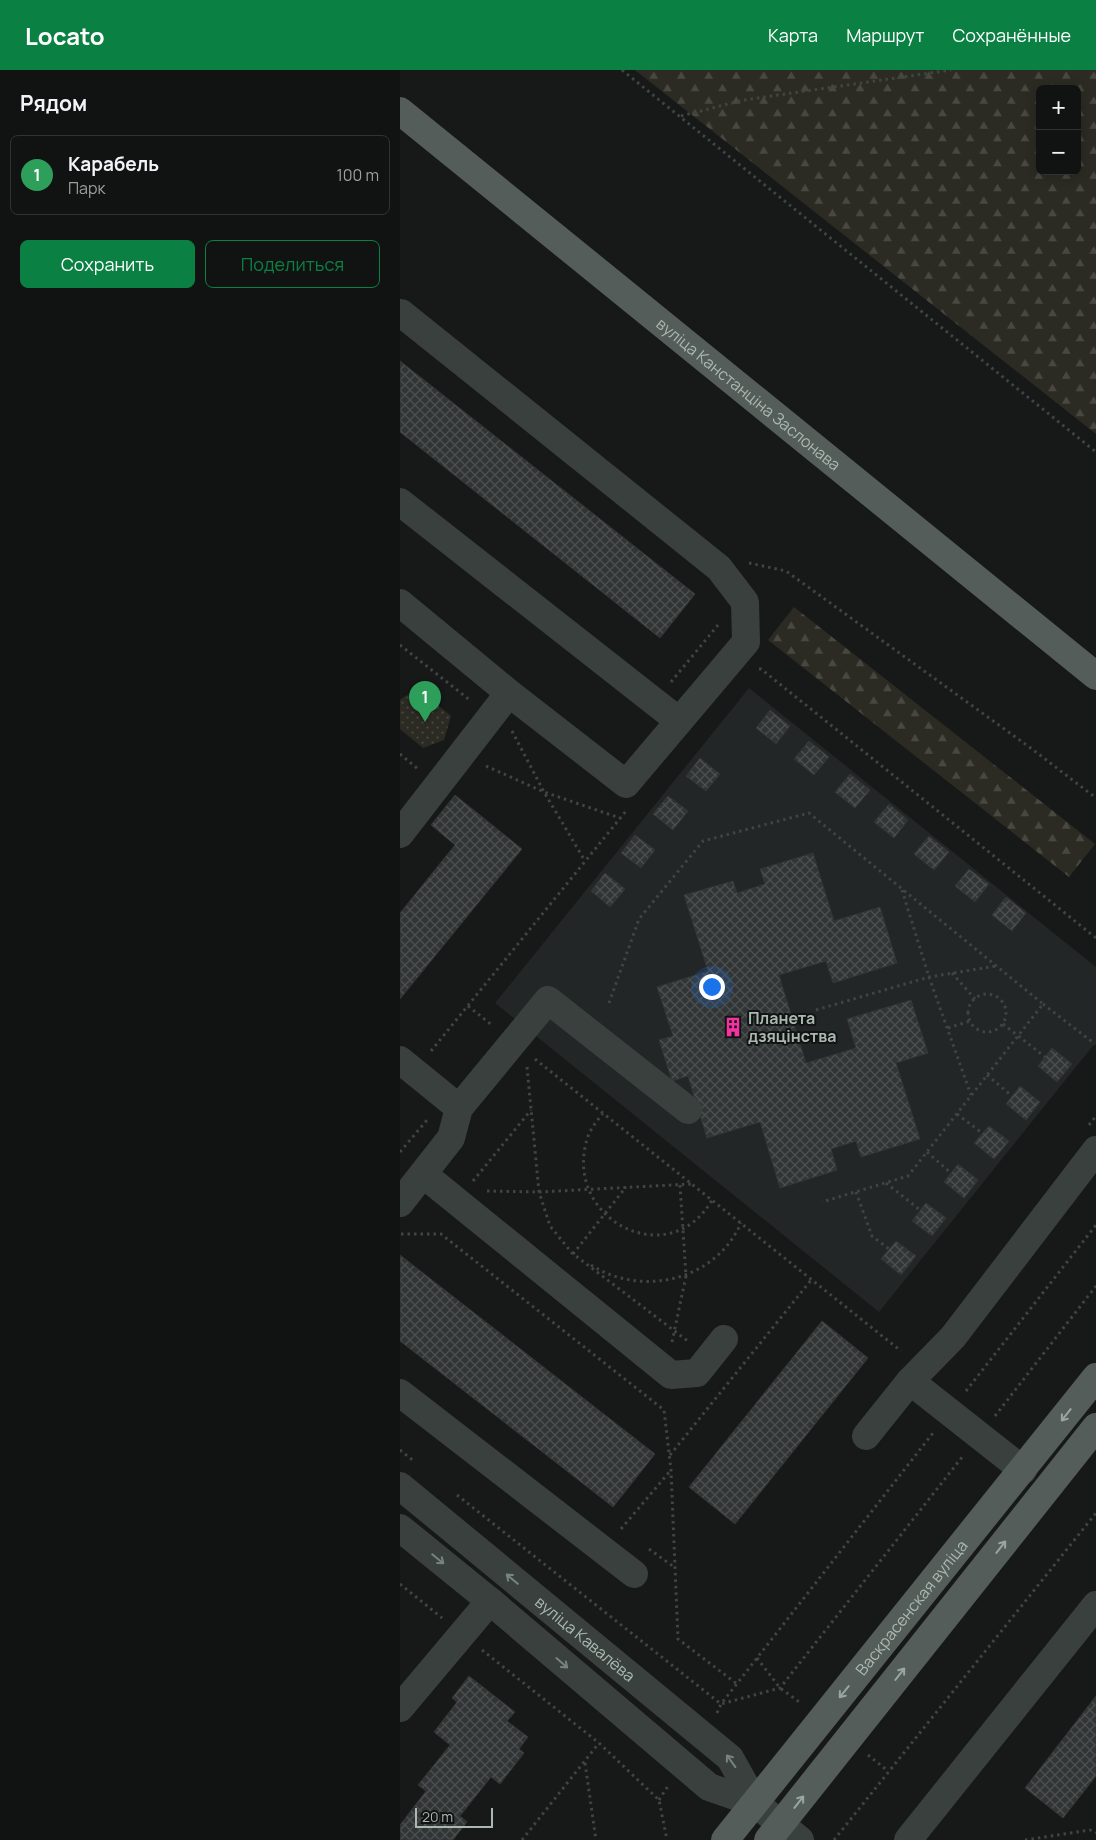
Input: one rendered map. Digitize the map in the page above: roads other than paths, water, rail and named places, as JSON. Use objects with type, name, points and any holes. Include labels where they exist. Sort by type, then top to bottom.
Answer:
[{"type":"main road","name":"вуліца Канстанціна Заслонава","points":[[400,111],[1096,676]]},
{"type":"main road","name":"Васкрасенская вуліца","points":[[726,1840],[1096,1377]]},
{"type":"main road","name":"Васкрасенская вуліца","points":[[783,1835],[1096,1427]]},
{"type":"street","points":[[400,603],[509,693],[626,784],[746,642],[745,602],[719,568],[401,313]]},
{"type":"street","points":[[400,502],[679,721]]},
{"type":"street","points":[[400,834],[509,693]]},
{"type":"street","points":[[403,1215],[423,1174],[451,1138],[459,1108],[548,1000],[688,1110]]},
{"type":"street","points":[[400,1060],[459,1108]]},
{"type":"street","points":[[866,1436],[908,1368],[953,1337],[1096,1150]]},
{"type":"street","points":[[423,1174],[672,1375],[697,1373],[716,1348]]},
{"type":"street","points":[[908,1368],[950,1412],[1023,1470]]},
{"type":"street","points":[[400,1392],[634,1574]]},
{"type":"street","name":"вуліца Кавалёва","points":[[400,1486],[730,1758],[755,1803],[783,1835]]},
{"type":"street","name":"вуліца Кавалёва","points":[[400,1528],[490,1601],[709,1788],[755,1803]]},
{"type":"street","points":[[400,1708],[490,1601]]},
{"type":"street","points":[[908,1840],[1096,1605]]},
{"type":"place","name":"Карабель","points":[[425,722]]},
{"type":"place","name":"Планета дзяцінства","points":[[733,1027]]}]
